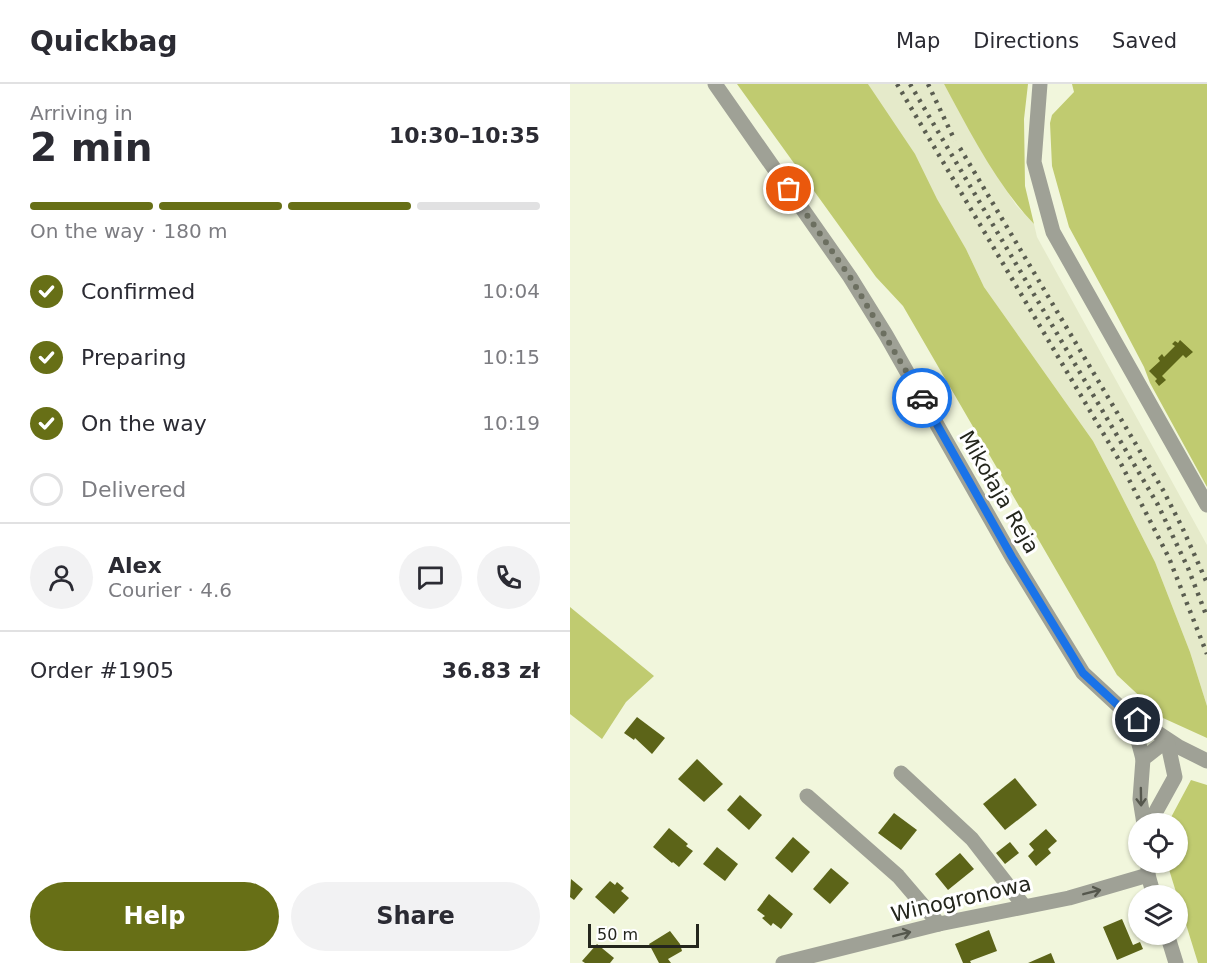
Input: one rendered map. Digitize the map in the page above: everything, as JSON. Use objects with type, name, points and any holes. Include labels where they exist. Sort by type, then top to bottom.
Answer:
[{"type":"street","name":"Mikołaja Reja","points":[[715,84],[850,277],[886,335],[1012,557],[1083,673],[1123,710],[1167,740],[1207,761]]},
{"type":"street","points":[[1040,84],[1034,162],[1053,232],[1207,505]]},
{"type":"street","points":[[1123,710],[1136,733],[1143,759],[1140,799],[1142,813]]},
{"type":"street","points":[[1143,759],[1167,740],[1175,777]]},
{"type":"street","points":[[1155,813],[1175,777],[1188,766],[1207,761]]},
{"type":"street","points":[[901,772],[972,839],[1024,906]]},
{"type":"street","points":[[807,796],[898,876],[939,924]]},
{"type":"street","name":"Winogronowa","points":[[783,963],[845,955],[939,924],[1069,898],[1135,873]]},
{"type":"street","points":[[1170,945],[1176,963]]},
{"type":"shaded area","points":[[868,84],[944,84],[983,154],[1016,205],[1034,224],[1037,237],[1207,545],[1207,706],[1190,652],[1155,562],[1093,441],[984,287],[966,249]]},
{"type":"green space","points":[[737,84],[868,84],[915,154],[984,287],[1093,441],[1114,481],[1155,562],[1190,652],[1207,706],[1207,738],[1163,718],[1117,675],[903,306],[876,277]]},
{"type":"green space","points":[[944,84],[1028,84],[1024,119],[1025,186],[1034,224],[996,175]]},
{"type":"green space","points":[[1072,84],[1207,84],[1207,487],[1069,227],[1052,166],[1050,123],[1052,115],[1074,92]]},
{"type":"green space","points":[[570,607],[654,676],[626,702],[602,739],[570,714]]},
{"type":"green space","points":[[1191,780],[1207,785],[1207,963],[1198,963],[1188,931],[1188,885],[1174,885],[1170,873],[1188,873],[1188,813],[1173,813]]},
{"type":"building","points":[[1180,340],[1193,352],[1186,358],[1183,355],[1162,376],[1166,380],[1159,386],[1155,381],[1157,379],[1149,371],[1160,361],[1158,358],[1162,354],[1164,357],[1175,346],[1172,344],[1175,341],[1178,343]]},
{"type":"building","points":[[637,717],[665,738],[652,754],[635,738],[634,740],[624,733]]},
{"type":"building","points":[[697,759],[723,784],[704,802],[678,779]]},
{"type":"building","points":[[1015,778],[1037,805],[1005,830],[983,804]]},
{"type":"building","points":[[740,795],[762,815],[749,830],[727,810]]},
{"type":"building","points":[[894,813],[917,830],[901,850],[878,833]]},
{"type":"building","points":[[669,828],[693,851],[679,867],[653,847]]},
{"type":"building","points":[[1046,829],[1057,841],[1048,849],[1051,853],[1036,866],[1028,856],[1034,850],[1029,844]]},
{"type":"building","points":[[793,837],[810,852],[792,873],[775,858]]},
{"type":"building","points":[[1010,842],[1019,853],[1005,864],[996,853]]},
{"type":"building","points":[[717,847],[738,864],[725,881],[703,864]]},
{"type":"building","points":[[960,853],[974,869],[948,890],[935,874]]},
{"type":"building","points":[[831,868],[849,883],[830,904],[813,889]]},
{"type":"building","points":[[571,879],[583,889],[574,900],[570,897]]},
{"type":"building","points":[[610,881],[615,885],[617,882],[624,888],[621,891],[629,898],[614,914],[595,897]]},
{"type":"building","points":[[769,894],[793,914],[781,929],[773,923],[771,926],[762,918],[765,916],[757,910]]},
{"type":"building","points":[[1122,919],[1128,933],[1128,945],[1141,945],[1143,949],[1117,960],[1103,927]]},
{"type":"building","points":[[989,930],[997,951],[970,961],[971,963],[963,963],[955,944]]},
{"type":"building","points":[[670,931],[680,944],[682,951],[668,959],[671,963],[659,963],[649,944]]},
{"type":"building","points":[[597,944],[614,958],[610,963],[582,961]]},
{"type":"building","points":[[1051,953],[1055,963],[1028,963]]},
{"type":"railway","points":[[897,84],[1119,460],[1169,558],[1207,654]]},
{"type":"railway","points":[[910,84],[1158,505],[1188,568],[1207,617]]},
{"type":"railway","points":[[928,84],[955,141]]},
{"type":"railway","points":[[960,148],[1163,490],[1207,583]]},
{"type":"way so far","points":[[789,189],[850,277],[922,398]]},
{"type":"route","points":[[922,398],[1012,557],[1083,673],[1123,710],[1138,720]]}]
